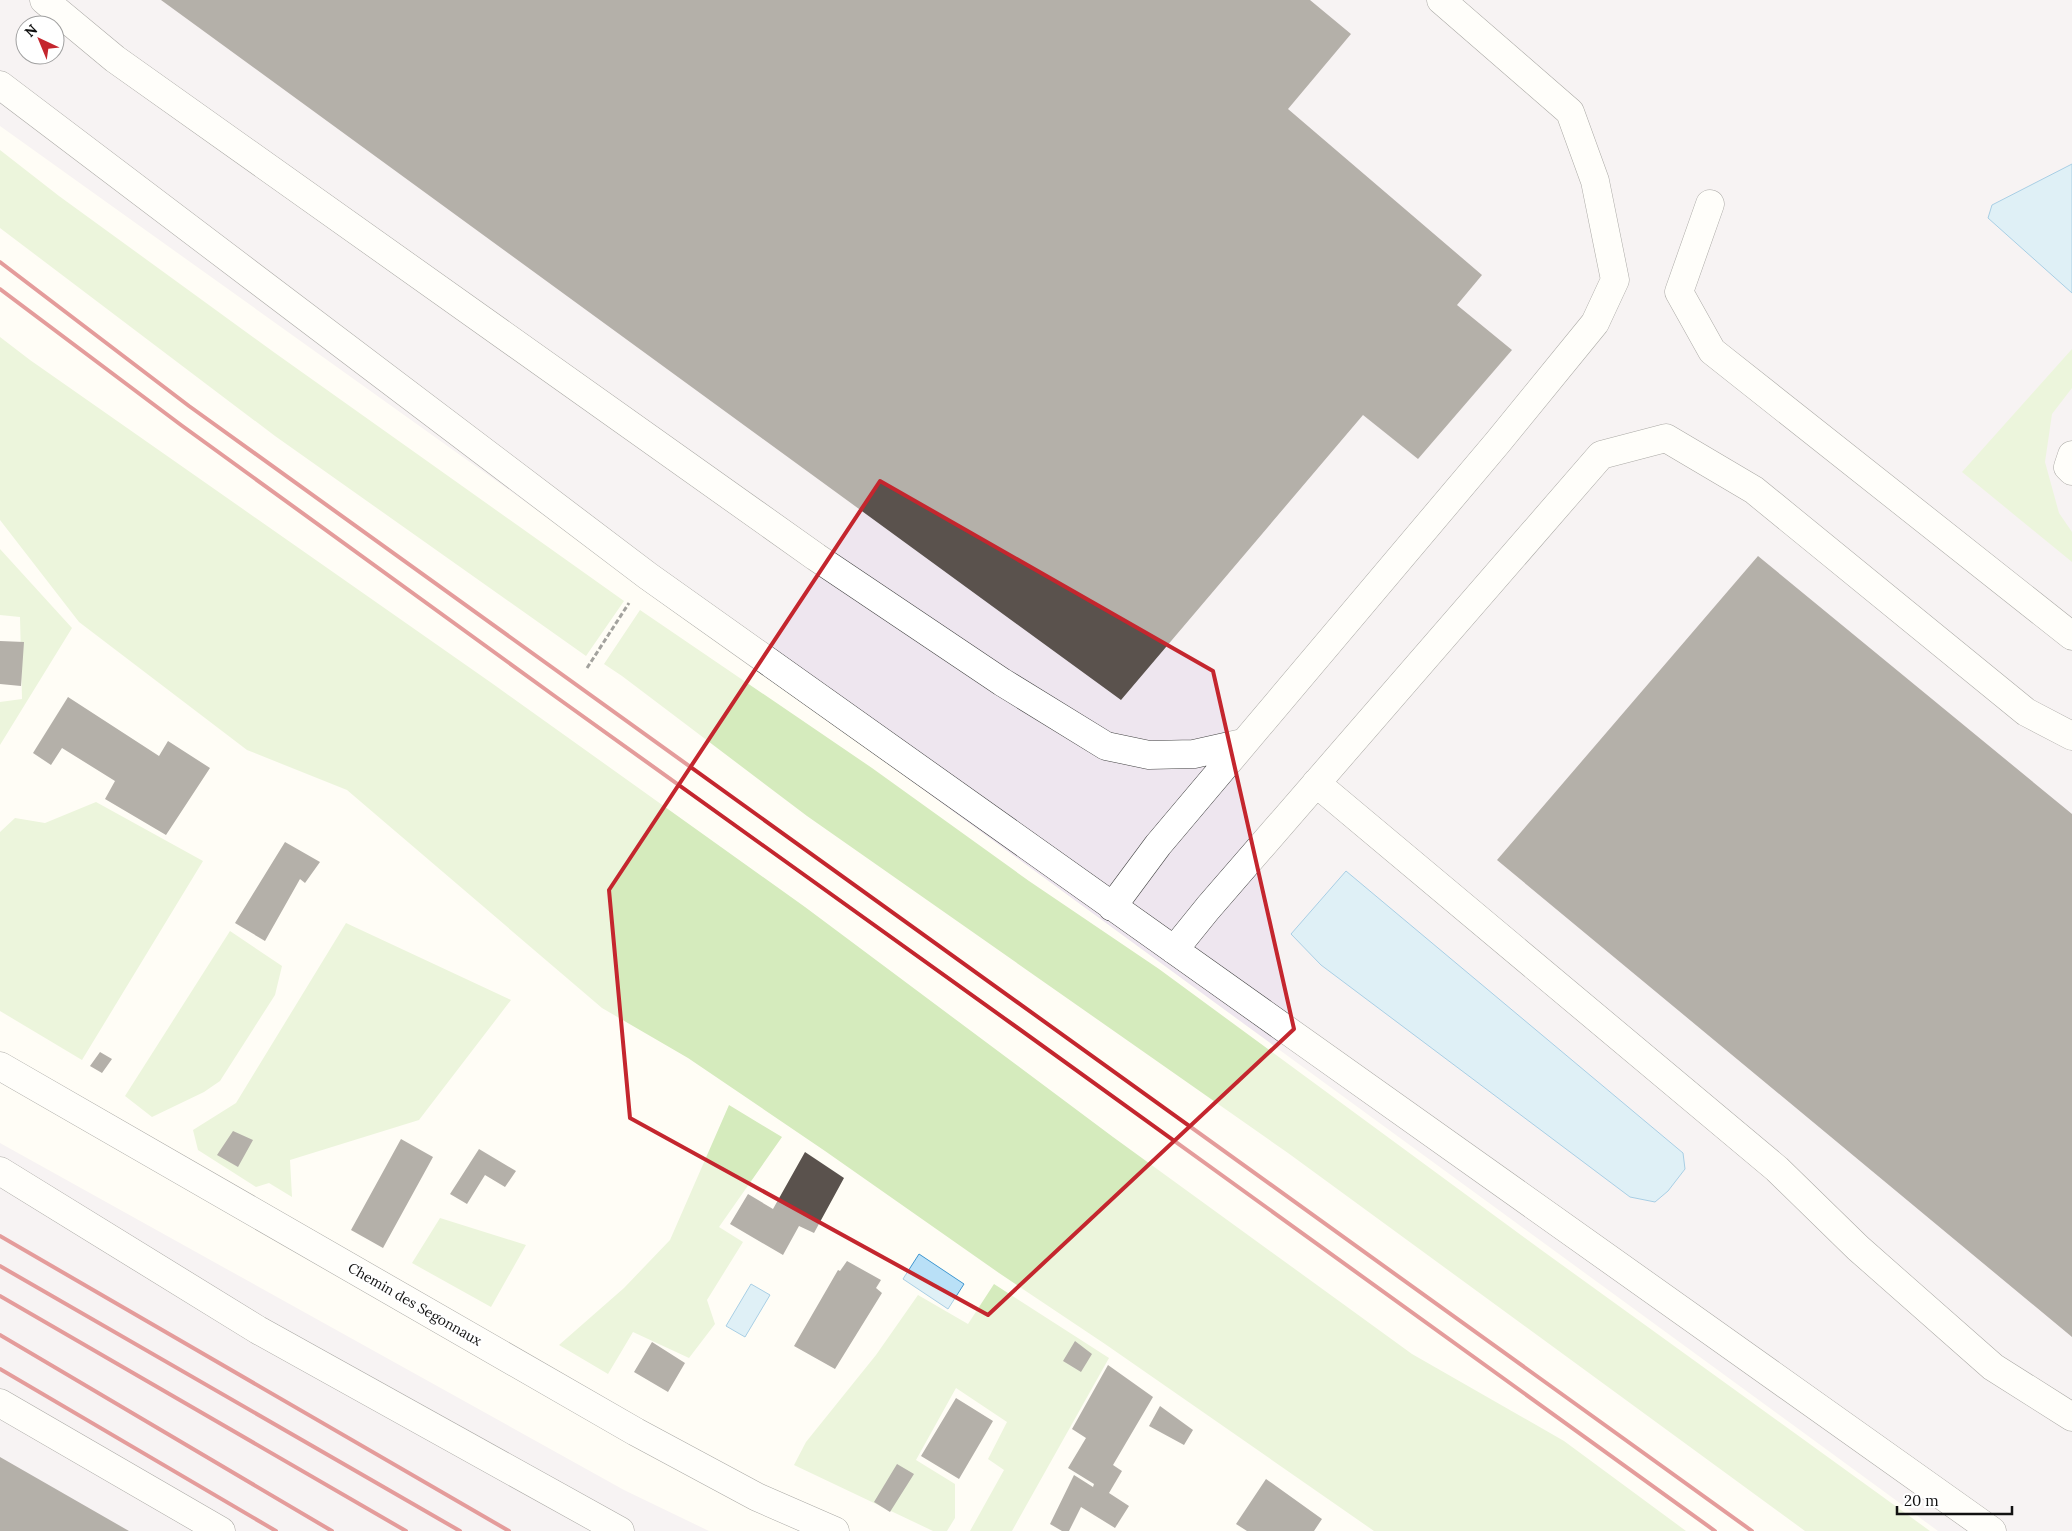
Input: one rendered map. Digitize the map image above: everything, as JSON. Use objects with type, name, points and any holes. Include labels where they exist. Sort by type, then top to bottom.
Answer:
[{"type":"street","points":[[44,0],[123,65],[816,557],[1002,682],[1106,746],[1149,754],[1194,754],[1243,743]]},
{"type":"street","points":[[1112,907],[1158,845],[1498,442],[1595,323],[1615,280],[1595,181],[1570,112],[1441,0]]},
{"type":"street","points":[[0,85],[648,576],[1992,1531]]},
{"type":"street","points":[[1710,204],[1679,292],[1712,351],[2072,636]]},
{"type":"street","points":[[1174,950],[1316,783],[1601,456],[1666,438],[1754,490],[2026,712],[2072,736]]},
{"type":"street","points":[[2072,455],[2068,467],[2072,471]]},
{"type":"street","points":[[1316,783],[1777,1169],[1858,1248],[1993,1367],[2072,1417]]},
{"type":"street","name":"Chemin des Segonnaux","points":[[0,1066],[636,1432],[757,1497],[835,1531]]},
{"type":"street","points":[[0,1171],[258,1330],[620,1531]]},
{"type":"street","points":[[0,1404],[221,1531]]},
{"type":"path","points":[[587,668],[629,604]]},
{"type":"highlighted area","points":[[880,481],[1213,671],[1294,1029],[988,1315],[630,1118],[609,890]]},
{"type":"shaded area","points":[[0,0],[2072,0],[2072,1531],[1938,1531],[720,641],[0,126]]},
{"type":"shaded area","points":[[0,1143],[624,1490],[709,1531],[0,1531]]},
{"type":"green space","points":[[0,150],[59,196],[275,353],[624,601],[586,656],[275,436],[0,228]]},
{"type":"green space","points":[[0,337],[30,360],[493,684],[805,907],[1113,1137],[1412,1354],[1564,1441],[1686,1531],[1374,1531],[688,1058],[602,1008],[347,790],[247,750],[79,622],[0,520]]},
{"type":"green space","points":[[2072,349],[2072,388],[2052,414],[2045,462],[2059,513],[2072,532],[2072,562],[1962,472]]},
{"type":"green space","points":[[0,549],[72,628],[0,745],[0,702],[22,699],[20,617],[0,615]]},
{"type":"green space","points":[[640,610],[872,768],[1029,881],[1159,969],[1540,1249],[1930,1531],[1805,1531],[1288,1153],[807,816],[604,664]]},
{"type":"green space","points":[[96,802],[203,861],[82,1060],[0,1011],[0,832],[15,818],[45,823]]},
{"type":"green space","points":[[346,923],[511,1000],[419,1120],[290,1160],[292,1197],[269,1183],[256,1187],[198,1150],[193,1130],[236,1103]]},
{"type":"green space","points":[[230,931],[282,966],[275,995],[220,1081],[204,1092],[152,1117],[125,1096]]},
{"type":"green space","points":[[729,1105],[782,1137],[719,1227],[743,1242],[707,1300],[715,1324],[689,1358],[633,1332],[608,1374],[559,1345],[624,1288],[670,1240]]},
{"type":"green space","points":[[440,1218],[526,1245],[491,1307],[412,1263]]},
{"type":"green space","points":[[994,1284],[1109,1358],[1012,1531],[970,1531],[1004,1470],[988,1459],[1007,1422],[956,1388],[916,1460],[955,1484],[955,1518],[947,1531],[933,1531],[794,1465],[806,1442],[876,1355],[918,1295],[968,1324]]},
{"type":"water","points":[[2072,164],[2072,293],[1988,218],[1992,205]]},
{"type":"water","points":[[1346,871],[1683,1153],[1685,1169],[1668,1191],[1655,1202],[1630,1197],[1321,965],[1291,934]]},
{"type":"water","points":[[919,1254],[964,1284],[948,1309],[903,1279]]},
{"type":"water","points":[[751,1284],[770,1295],[745,1337],[726,1326]]},
{"type":"building","points":[[161,0],[1310,0],[1351,34],[1288,109],[1482,275],[1457,305],[1512,350],[1418,459],[1363,415],[1121,700]]},
{"type":"building","points":[[1758,556],[2072,814],[2072,1337],[1497,860]]},
{"type":"building","points":[[0,641],[24,642],[21,686],[0,684]]},
{"type":"building","points":[[68,697],[159,756],[168,741],[210,768],[166,835],[105,799],[115,781],[62,748],[51,765],[33,753]]},
{"type":"building","points":[[285,842],[320,862],[305,883],[300,879],[265,941],[235,923]]},
{"type":"building","points":[[100,1052],[112,1059],[102,1073],[90,1066]]},
{"type":"building","points":[[233,1131],[253,1140],[238,1167],[217,1155]]},
{"type":"building","points":[[401,1139],[433,1157],[383,1248],[351,1230]]},
{"type":"building","points":[[479,1149],[516,1171],[505,1187],[485,1175],[467,1204],[450,1194]]},
{"type":"building","points":[[805,1152],[844,1178],[814,1233],[799,1226],[783,1255],[730,1224],[748,1194],[773,1209]]},
{"type":"building","points":[[847,1261],[881,1280],[876,1288],[882,1293],[835,1369],[794,1346],[838,1270],[840,1271]]},
{"type":"building","points":[[1075,1341],[1092,1354],[1081,1372],[1063,1361]]},
{"type":"building","points":[[652,1342],[685,1363],[668,1392],[634,1372]]},
{"type":"building","points":[[1108,1365],[1153,1397],[1113,1465],[1122,1471],[1109,1493],[1129,1506],[1115,1528],[1081,1507],[1069,1531],[1062,1531],[1050,1524],[1074,1475],[1093,1487],[1094,1484],[1068,1468],[1086,1438],[1072,1429]]},
{"type":"building","points":[[956,1398],[993,1421],[959,1479],[921,1456]]},
{"type":"building","points":[[1160,1406],[1193,1430],[1184,1445],[1149,1426]]},
{"type":"building","points":[[0,1457],[129,1531],[0,1531]]},
{"type":"building","points":[[897,1464],[914,1474],[890,1512],[874,1502]]},
{"type":"building","points":[[1266,1479],[1322,1519],[1314,1531],[1247,1531],[1236,1524]]},
{"type":"railway","points":[[0,262],[189,406],[1752,1531]]},
{"type":"railway","points":[[0,289],[181,425],[556,697],[1715,1531]]},
{"type":"railway","points":[[0,1236],[509,1531]]},
{"type":"railway","points":[[0,1266],[460,1531]]},
{"type":"railway","points":[[0,1296],[406,1531]]},
{"type":"railway","points":[[0,1335],[332,1531]]},
{"type":"railway","points":[[0,1369],[276,1531]]}]
